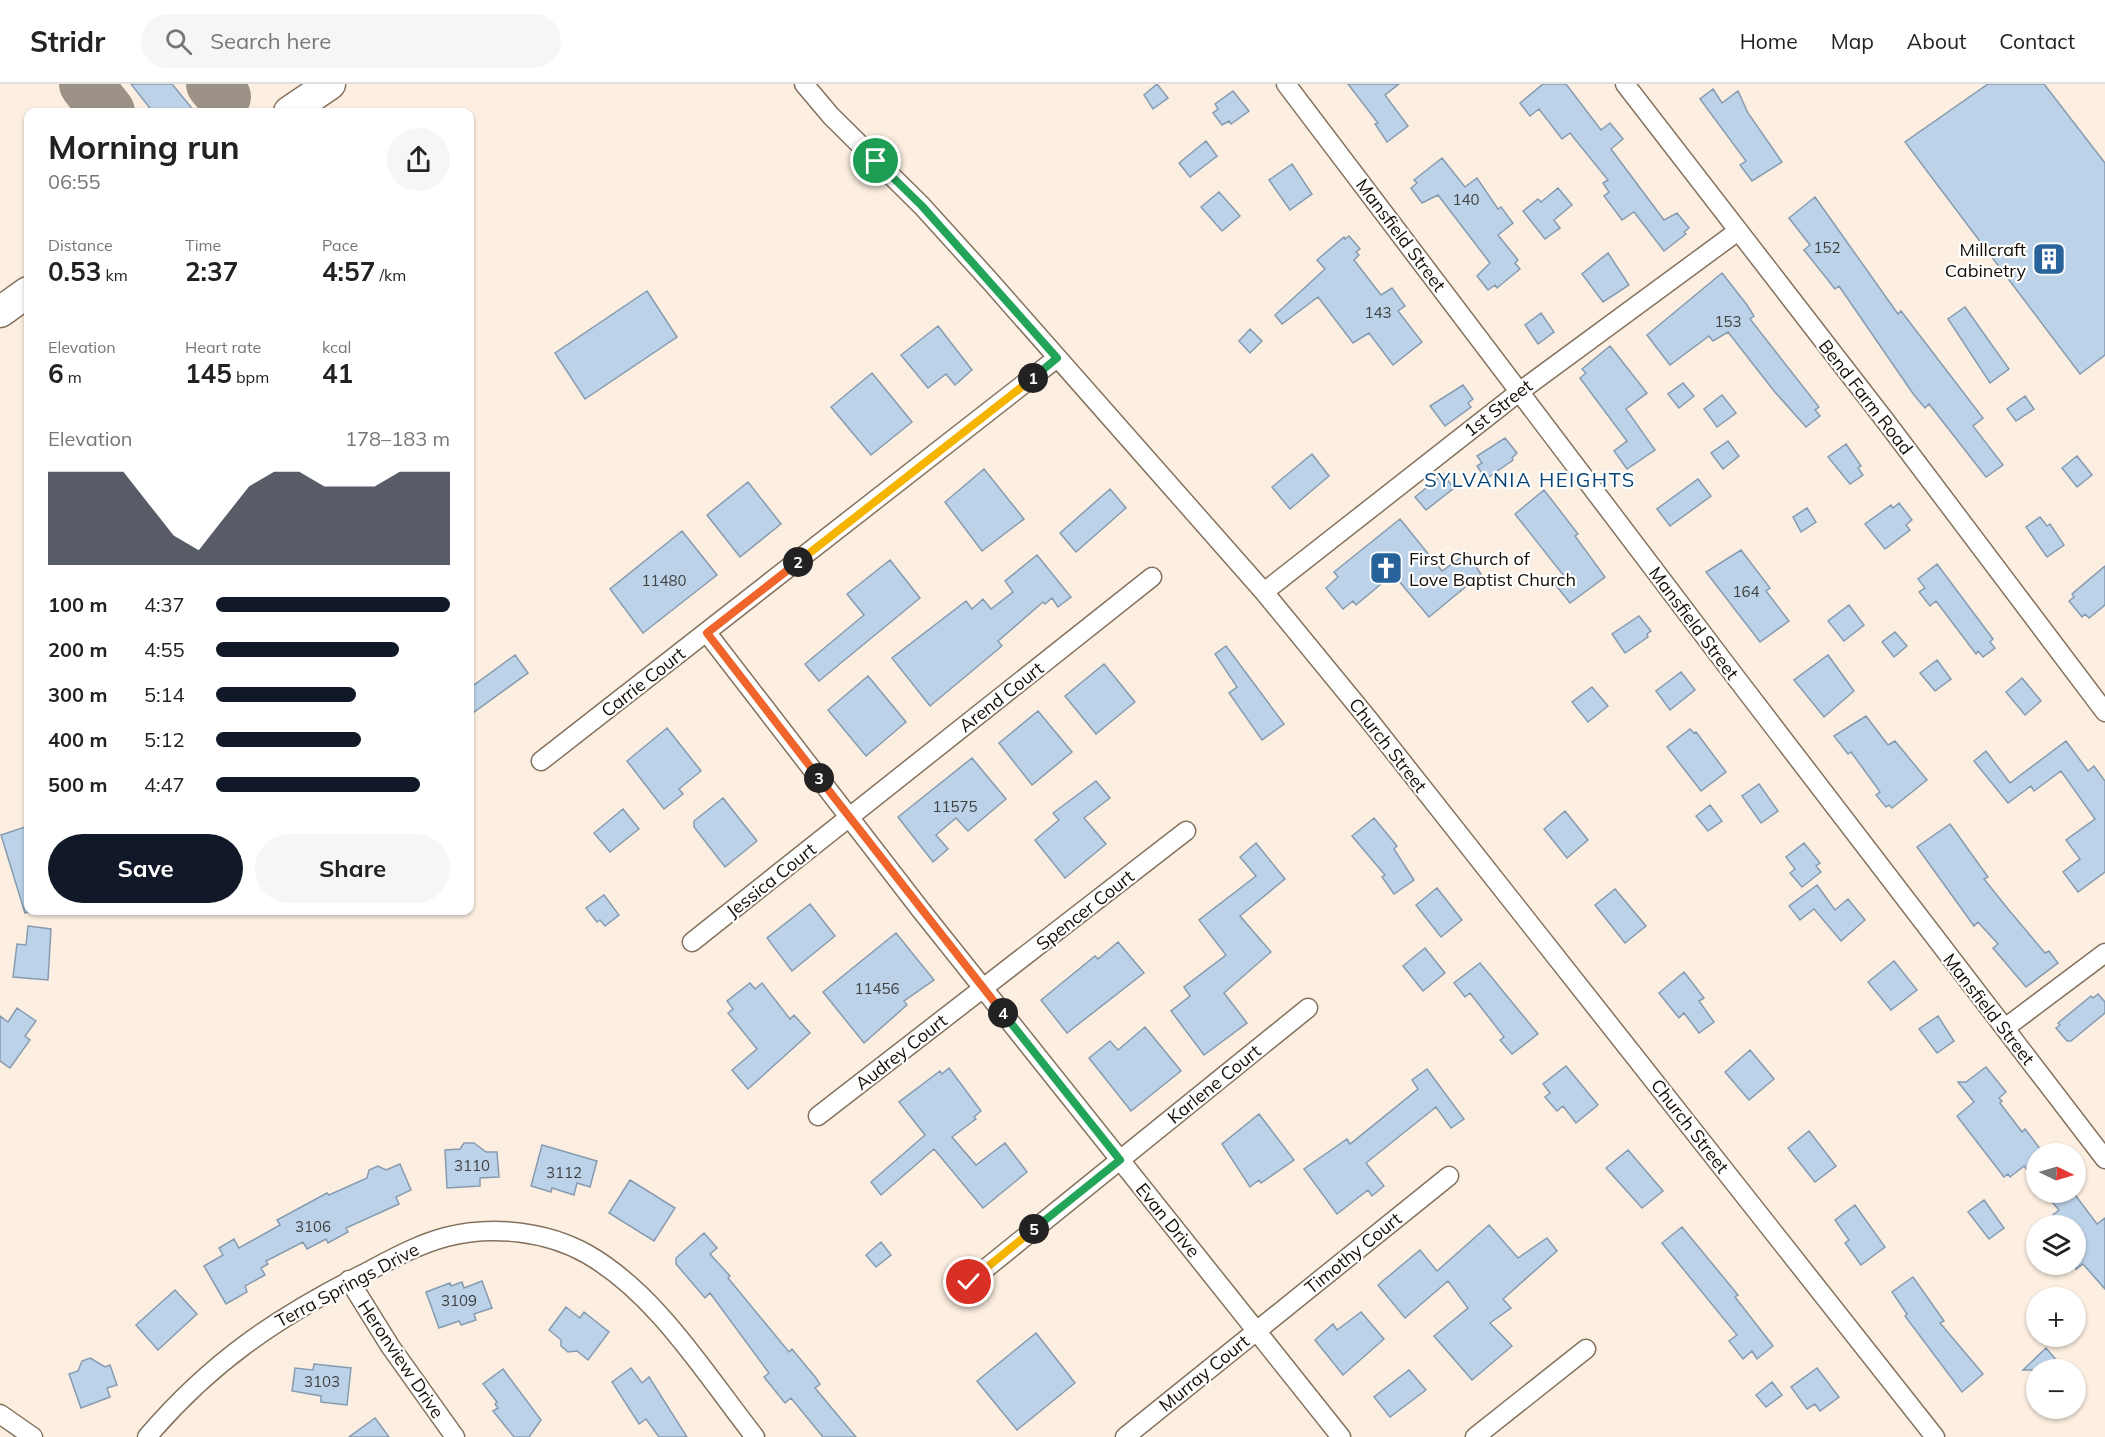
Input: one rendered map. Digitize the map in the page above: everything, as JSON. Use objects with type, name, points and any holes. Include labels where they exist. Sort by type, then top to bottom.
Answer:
[{"type":"main road","points":[[295,108],[330,84]]},
{"type":"main road","points":[[0,312],[24,295]]},
{"type":"street","name":"Church Street","points":[[804,84],[831,116],[922,206],[1264,592],[1369,720],[1935,1437]]},
{"type":"street","name":"Mansfield Street","points":[[1286,84],[2105,1159]]},
{"type":"street","name":"Bend Farm Road","points":[[1625,84],[2105,712]]},
{"type":"street","name":"1st Street","points":[[1264,592],[1519,392],[1738,231]]},
{"type":"street","name":"Carrie Court","points":[[541,761],[1057,358]]},
{"type":"street","name":"Arend Court","points":[[850,818],[1152,577]]},
{"type":"street","name":"Evan Drive","points":[[707,633],[984,988],[1341,1437]]},
{"type":"street","name":"Jessica Court","points":[[692,942],[850,818]]},
{"type":"street","name":"Spencer Court","points":[[984,988],[1186,831]]},
{"type":"street","points":[[2005,1028],[2105,952]]},
{"type":"street","name":"Audrey Court","points":[[818,1116],[984,988]]},
{"type":"street","name":"Karlene Court","points":[[969,1282],[1308,1008]]},
{"type":"street","name":"Timothy Court","points":[[1256,1331],[1449,1176]]},
{"type":"street","name":"Terra Springs Drive","points":[[147,1437],[195,1384],[239,1348],[267,1328],[350,1280],[418,1245],[447,1236],[502,1232],[556,1241],[596,1260],[642,1296],[755,1437]]},
{"type":"street","name":"Heronview Drive","points":[[350,1280],[390,1346],[455,1437]]},
{"type":"street","name":"Murray Court","points":[[1125,1437],[1256,1331]]},
{"type":"street","points":[[1475,1437],[1586,1348]]},
{"type":"street","points":[[0,1414],[33,1437]]},
{"type":"building","points":[[131,84],[172,84],[192,108],[150,108]]},
{"type":"building","points":[[1157,84],[1168,98],[1153,109],[1144,95]]},
{"type":"building","points":[[1348,84],[1399,84],[1385,95],[1408,126],[1387,142],[1375,124],[1378,123]]},
{"type":"building","points":[[1543,84],[1566,84],[1601,130],[1610,123],[1623,139],[1611,149],[1664,220],[1677,213],[1689,228],[1684,232],[1686,234],[1664,251],[1634,212],[1622,220],[1604,196],[1609,192],[1603,183],[1608,180],[1570,133],[1562,139],[1539,109],[1530,116],[1520,103]]},
{"type":"building","name":"Millcraft Cabinetry","points":[[1988,84],[2044,84],[2105,163],[2105,355],[2080,374],[1905,142]]},
{"type":"building","points":[[1713,89],[1722,103],[1738,91],[1748,113],[1782,162],[1752,181],[1740,165],[1746,161],[1700,99]]},
{"type":"building","points":[[1233,91],[1249,111],[1231,124],[1229,121],[1222,125],[1213,113],[1218,109],[1215,104]]},
{"type":"building","points":[[1206,141],[1217,156],[1190,177],[1179,163]]},
{"type":"building","points":[[1442,158],[1465,187],[1477,178],[1498,209],[1501,207],[1513,223],[1498,235],[1518,260],[1515,263],[1520,269],[1497,288],[1495,285],[1488,290],[1477,276],[1490,263],[1438,195],[1422,203],[1411,188],[1417,183],[1414,180]]},
{"type":"building","points":[[1292,164],[1312,194],[1290,210],[1269,180]]},
{"type":"building","points":[[1558,188],[1572,205],[1554,220],[1560,228],[1545,239],[1523,211],[1538,199],[1541,202]]},
{"type":"building","points":[[1219,192],[1240,216],[1222,231],[1201,207]]},
{"type":"building","points":[[1815,197],[1898,314],[1901,311],[1983,418],[1973,426],[2003,465],[1986,477],[1929,404],[1925,408],[1914,395],[1839,286],[1835,289],[1804,250],[1810,245],[1789,218]]},
{"type":"building","points":[[1349,236],[1360,249],[1356,252],[1359,255],[1354,260],[1381,295],[1392,288],[1405,306],[1398,311],[1422,342],[1393,365],[1369,333],[1353,343],[1318,297],[1282,324],[1275,315],[1325,269],[1317,260],[1344,237],[1345,239]]},
{"type":"building","points":[[1608,253],[1629,285],[1603,302],[1582,274]]},
{"type":"building","points":[[1722,273],[1754,316],[1750,319],[1819,407],[1815,410],[1820,416],[1806,427],[1774,391],[1728,332],[1713,341],[1709,336],[1670,365],[1647,335]]},
{"type":"building","points":[[647,291],[677,337],[585,399],[555,353]]},
{"type":"building","points":[[1965,307],[2009,369],[1990,383],[1948,319]]},
{"type":"building","points":[[1541,313],[1554,332],[1538,344],[1525,325]]},
{"type":"building","points":[[938,326],[972,370],[955,385],[946,374],[928,388],[901,355]]},
{"type":"building","points":[[1250,329],[1262,341],[1250,353],[1239,341]]},
{"type":"building","points":[[1610,346],[1647,393],[1626,409],[1655,450],[1627,469],[1614,451],[1627,441],[1580,378],[1586,373],[1582,369]]},
{"type":"building","points":[[872,373],[912,422],[871,455],[831,407]]},
{"type":"building","points":[[1683,383],[1694,396],[1679,408],[1668,394]]},
{"type":"building","points":[[1463,385],[1473,399],[1468,403],[1471,407],[1445,426],[1430,406]]},
{"type":"building","points":[[1722,395],[1736,413],[1717,427],[1704,409]]},
{"type":"building","points":[[2025,396],[2034,409],[2016,421],[2007,409]]},
{"type":"building","points":[[1505,438],[1517,453],[1512,458],[1513,460],[1486,479],[1477,466],[1482,463],[1477,456]]},
{"type":"building","points":[[1728,441],[1739,456],[1723,469],[1711,453]]},
{"type":"building","points":[[1846,444],[1861,466],[1858,468],[1863,475],[1850,484],[1828,457]]},
{"type":"building","points":[[1312,454],[1329,476],[1290,509],[1272,487]]},
{"type":"building","points":[[2077,456],[2092,475],[2077,487],[2062,468]]},
{"type":"building","points":[[984,469],[1024,519],[982,551],[945,502]]},
{"type":"building","points":[[1443,474],[1454,488],[1426,510],[1415,497]]},
{"type":"building","points":[[1698,479],[1711,496],[1670,526],[1657,509]]},
{"type":"building","points":[[748,482],[781,524],[740,557],[707,515]]},
{"type":"building","points":[[1110,489],[1126,508],[1076,552],[1060,533]]},
{"type":"building","points":[[1544,490],[1578,534],[1575,536],[1605,577],[1570,603],[1554,583],[1564,576],[1515,514]]},
{"type":"building","points":[[1899,503],[1912,520],[1906,525],[1910,530],[1885,549],[1865,524],[1891,505],[1893,508]]},
{"type":"building","points":[[1807,508],[1816,522],[1801,532],[1793,517]]},
{"type":"building","points":[[2040,517],[2047,526],[2050,524],[2064,545],[2047,557],[2026,527]]},
{"type":"building","name":"First Church of Love Baptist Church","points":[[1400,519],[1442,571],[1467,553],[1481,574],[1429,617],[1393,574],[1356,605],[1353,601],[1343,609],[1326,588],[1338,577],[1334,572]]},
{"type":"building","points":[[682,531],[717,575],[643,633],[610,589]]},
{"type":"building","points":[[1741,550],[1770,588],[1766,591],[1789,621],[1760,642],[1706,572]]},
{"type":"building","points":[[1037,555],[1071,597],[1058,607],[1052,598],[1045,604],[1043,602],[998,641],[1002,646],[930,706],[892,658],[966,601],[972,609],[983,599],[991,609],[1013,592],[1005,581]]},
{"type":"building","points":[[890,560],[920,598],[819,681],[805,664],[864,615],[847,594]]},
{"type":"building","points":[[1937,564],[1993,639],[1990,642],[1995,648],[1983,657],[1978,651],[1976,654],[1936,601],[1930,606],[1919,592],[1925,588],[1918,579]]},
{"type":"building","points":[[2105,566],[2105,605],[2089,618],[2085,614],[2082,617],[2069,601],[2074,597],[2072,594]]},
{"type":"building","points":[[1849,605],[1864,625],[1844,641],[1828,621]]},
{"type":"building","points":[[1639,616],[1651,631],[1647,634],[1648,637],[1625,653],[1612,634]]},
{"type":"building","points":[[1895,632],[1907,646],[1894,657],[1882,642]]},
{"type":"building","points":[[1226,646],[1284,724],[1262,740],[1229,693],[1237,687],[1215,654]]},
{"type":"building","points":[[515,655],[528,673],[474,712],[474,685]]},
{"type":"building","points":[[1828,655],[1854,691],[1824,717],[1794,680]]},
{"type":"building","points":[[1937,660],[1951,679],[1935,691],[1920,673]]},
{"type":"building","points":[[1104,664],[1135,702],[1096,734],[1065,696]]},
{"type":"building","points":[[1681,672],[1695,690],[1670,710],[1656,691]]},
{"type":"building","points":[[868,676],[906,722],[866,756],[828,710]]},
{"type":"building","points":[[2022,678],[2041,701],[2025,715],[2006,692]]},
{"type":"building","points":[[1592,687],[1608,706],[1588,722],[1572,702]]},
{"type":"building","points":[[1038,711],[1072,752],[1032,785],[999,743]]},
{"type":"building","points":[[1866,716],[1888,745],[1895,741],[1927,780],[1892,808],[1889,805],[1886,807],[1876,795],[1880,792],[1878,789],[1851,752],[1848,754],[1834,736]]},
{"type":"building","points":[[667,728],[701,771],[679,789],[683,794],[664,809],[627,761]]},
{"type":"building","points":[[1690,729],[1696,732],[1726,772],[1701,791],[1667,747]]},
{"type":"building","points":[[2066,741],[2088,771],[2094,766],[2105,781],[2105,872],[2078,892],[2063,872],[2080,859],[2066,840],[2095,819],[2061,771],[2034,791],[2031,786],[2008,803],[1974,761],[1986,751],[2010,783]]},
{"type":"building","points":[[972,758],[1006,799],[968,831],[956,818],[936,835],[948,849],[933,862],[898,817]]},
{"type":"building","points":[[1096,781],[1110,798],[1084,818],[1106,844],[1065,878],[1035,840],[1059,820],[1053,813]]},
{"type":"building","points":[[1759,784],[1778,811],[1761,823],[1742,796]]},
{"type":"building","points":[[723,798],[757,841],[725,867],[694,827],[694,821]]},
{"type":"building","points":[[1710,805],[1722,821],[1708,831],[1696,816]]},
{"type":"building","points":[[623,809],[639,829],[610,852],[594,833]]},
{"type":"building","points":[[1565,811],[1588,840],[1567,858],[1544,829]]},
{"type":"building","points":[[1374,818],[1397,846],[1394,849],[1414,880],[1394,894],[1382,877],[1385,875],[1352,836]]},
{"type":"building","points":[[1950,824],[1988,877],[1984,879],[2045,953],[2049,951],[2058,963],[2026,987],[1993,948],[1998,944],[1978,922],[1974,926],[1917,847]]},
{"type":"building","points":[[24,827],[24,910],[1,835]]},
{"type":"building","points":[[1256,843],[1285,879],[1240,916],[1271,952],[1224,993],[1247,1023],[1204,1055],[1171,1011],[1190,996],[1184,987],[1226,955],[1199,920],[1256,876],[1240,857]]},
{"type":"building","points":[[1804,843],[1820,863],[1816,866],[1821,872],[1802,887],[1790,873],[1795,869],[1786,857]]},
{"type":"building","points":[[1817,885],[1835,910],[1848,899],[1865,920],[1841,941],[1814,909],[1800,920],[1789,906]]},
{"type":"building","points":[[1437,888],[1462,920],[1441,937],[1416,905]]},
{"type":"building","points":[[1615,889],[1646,926],[1625,943],[1595,905]]},
{"type":"building","points":[[604,895],[619,915],[605,926],[600,920],[597,922],[586,908]]},
{"type":"building","points":[[810,904],[835,936],[792,971],[767,938]]},
{"type":"building","points":[[28,926],[51,929],[48,980],[13,977],[17,944],[26,945]]},
{"type":"building","points":[[896,933],[934,980],[904,1001],[907,1005],[864,1043],[823,992]]},
{"type":"building","points":[[1118,942],[1144,973],[1067,1033],[1041,1000],[1095,956],[1098,959]]},
{"type":"building","points":[[1425,948],[1445,973],[1423,991],[1403,966]]},
{"type":"building","points":[[1894,961],[1917,990],[1891,1010],[1868,982]]},
{"type":"building","points":[[1480,963],[1538,1034],[1512,1054],[1500,1040],[1504,1037],[1470,993],[1465,997],[1454,983]]},
{"type":"building","points":[[1684,972],[1704,998],[1699,1001],[1714,1022],[1699,1033],[1684,1013],[1679,1018],[1659,993]]},
{"type":"building","points":[[750,983],[755,989],[762,983],[790,1019],[794,1015],[810,1033],[748,1089],[732,1070],[757,1049],[728,1013],[733,1009],[727,1001]]},
{"type":"building","points":[[2098,994],[2105,1002],[2105,1013],[2071,1041],[2067,1041],[2056,1028],[2060,1025],[2058,1023],[2091,996],[2093,998]]},
{"type":"building","points":[[17,1008],[36,1021],[25,1036],[30,1040],[10,1068],[0,1061],[0,1016],[8,1022]]},
{"type":"building","points":[[1938,1016],[1954,1041],[1937,1053],[1919,1029]]},
{"type":"building","points":[[1145,1027],[1181,1071],[1131,1111],[1089,1058],[1110,1041],[1118,1050]]},
{"type":"building","points":[[1750,1050],[1774,1079],[1749,1100],[1725,1072]]},
{"type":"building","points":[[1566,1066],[1598,1105],[1576,1123],[1563,1106],[1557,1111],[1545,1097],[1550,1093],[1543,1084]]},
{"type":"building","points":[[1986,1067],[2006,1092],[1999,1098],[2002,1101],[2000,1103],[2022,1132],[2025,1129],[2036,1143],[2026,1143],[2026,1168],[2024,1166],[2010,1177],[2008,1174],[2004,1177],[1957,1116],[1974,1102],[1958,1082],[1966,1082]]},
{"type":"building","points":[[949,1068],[981,1111],[974,1117],[976,1119],[952,1137],[976,1165],[1005,1143],[1027,1172],[983,1208],[934,1149],[881,1195],[871,1182],[925,1135],[899,1102],[940,1071],[942,1074]]},
{"type":"building","points":[[1427,1069],[1464,1119],[1451,1128],[1436,1107],[1366,1163],[1384,1186],[1372,1196],[1368,1190],[1337,1214],[1304,1169],[1347,1139],[1350,1144],[1418,1089],[1412,1080]]},
{"type":"building","points":[[1259,1114],[1294,1160],[1261,1183],[1259,1180],[1250,1187],[1222,1144]]},
{"type":"building","points":[[1809,1131],[1836,1166],[1815,1182],[1788,1148]]},
{"type":"building","points":[[464,1143],[474,1143],[486,1152],[497,1152],[499,1177],[480,1178],[480,1186],[447,1188],[445,1150],[460,1149]]},
{"type":"building","points":[[542,1145],[597,1161],[590,1187],[577,1183],[574,1195],[552,1188],[551,1192],[531,1186]]},
{"type":"building","points":[[1628,1150],[1663,1191],[1642,1208],[1606,1168]]},
{"type":"building","points":[[400,1164],[411,1190],[396,1197],[399,1204],[346,1228],[348,1232],[328,1243],[326,1239],[307,1249],[303,1242],[266,1261],[268,1264],[261,1268],[265,1275],[245,1286],[247,1292],[226,1304],[204,1266],[223,1255],[219,1248],[234,1239],[239,1248],[280,1225],[277,1220],[327,1193],[329,1195],[367,1178],[369,1170],[378,1166],[386,1170]]},
{"type":"building","points":[[630,1180],[675,1208],[654,1241],[609,1213]]},
{"type":"building","points":[[1984,1200],[2004,1228],[1989,1239],[1968,1212]]},
{"type":"building","points":[[2053,1203],[2081,1203],[2097,1224],[2105,1218],[2105,1289],[2086,1267],[2086,1215],[2053,1215],[2059,1210]]},
{"type":"building","points":[[1855,1205],[1885,1247],[1861,1265],[1845,1243],[1849,1240],[1835,1220]]},
{"type":"building","points":[[1489,1225],[1518,1258],[1547,1238],[1557,1251],[1503,1299],[1511,1308],[1490,1323],[1512,1346],[1472,1380],[1434,1336],[1468,1308],[1448,1281],[1405,1318],[1378,1285],[1420,1250],[1437,1271]]},
{"type":"building","points":[[1682,1227],[1738,1295],[1735,1297],[1773,1346],[1757,1359],[1752,1351],[1743,1359],[1729,1341],[1737,1335],[1662,1243]]},
{"type":"building","points":[[704,1233],[717,1248],[710,1254],[789,1352],[792,1349],[816,1378],[820,1384],[815,1388],[856,1437],[823,1437],[791,1398],[785,1403],[764,1377],[769,1373],[710,1293],[705,1298],[676,1264],[676,1258]]},
{"type":"building","points":[[881,1242],[891,1255],[876,1267],[866,1255]]},
{"type":"building","points":[[1913,1277],[1944,1321],[1940,1323],[1983,1374],[1962,1392],[1905,1316],[1907,1314],[1892,1292]]},
{"type":"building","points":[[482,1281],[492,1308],[474,1314],[476,1320],[461,1325],[459,1321],[439,1328],[426,1292],[450,1283],[451,1286],[462,1282],[464,1288]]},
{"type":"building","points":[[175,1290],[197,1314],[158,1350],[136,1325]]},
{"type":"building","points":[[566,1307],[580,1318],[584,1312],[609,1332],[588,1360],[577,1351],[568,1352],[561,1346],[561,1340],[549,1330]]},
{"type":"building","points":[[1361,1312],[1384,1339],[1343,1375],[1315,1340],[1333,1324],[1337,1330]]},
{"type":"building","points":[[1036,1333],[1075,1383],[1017,1430],[977,1381]]},
{"type":"building","points":[[2046,1348],[2056,1359],[2034,1359]]},
{"type":"building","points":[[90,1358],[105,1367],[110,1365],[117,1385],[107,1388],[110,1397],[81,1408],[69,1374],[78,1371],[82,1361]]},
{"type":"building","points":[[314,1364],[351,1368],[347,1405],[321,1402],[321,1396],[292,1391],[295,1368],[313,1370]]},
{"type":"building","points":[[631,1368],[642,1383],[649,1377],[687,1437],[659,1437],[646,1419],[639,1424],[612,1382]]},
{"type":"building","points":[[1817,1368],[1839,1397],[1820,1411],[1815,1404],[1807,1409],[1791,1387]]},
{"type":"building","points":[[503,1369],[541,1420],[529,1437],[514,1437],[493,1411],[498,1408],[495,1404],[497,1402],[483,1384]]},
{"type":"building","points":[[1409,1370],[1426,1390],[1390,1417],[1374,1397]]},
{"type":"building","points":[[1772,1382],[1782,1395],[1766,1407],[1756,1395]]},
{"type":"building","points":[[375,1418],[389,1437],[349,1437]]},
{"type":"taxiway","points":[[86,84],[105,108]]},
{"type":"taxiway","points":[[213,84],[224,97]]},
{"type":"place","name":"Millcraft Cabinetry","points":[[2049,259]]},
{"type":"place","name":"First Church of Love Baptist Church","points":[[1386,568]]},
{"type":"district","name":"SYLVANIA HEIGHTS","points":[[1530,479]]},
{"type":"route","points":[[876,161],[922,206],[1057,358],[707,633],[920,909],[1120,1160],[969,1282]]}]
